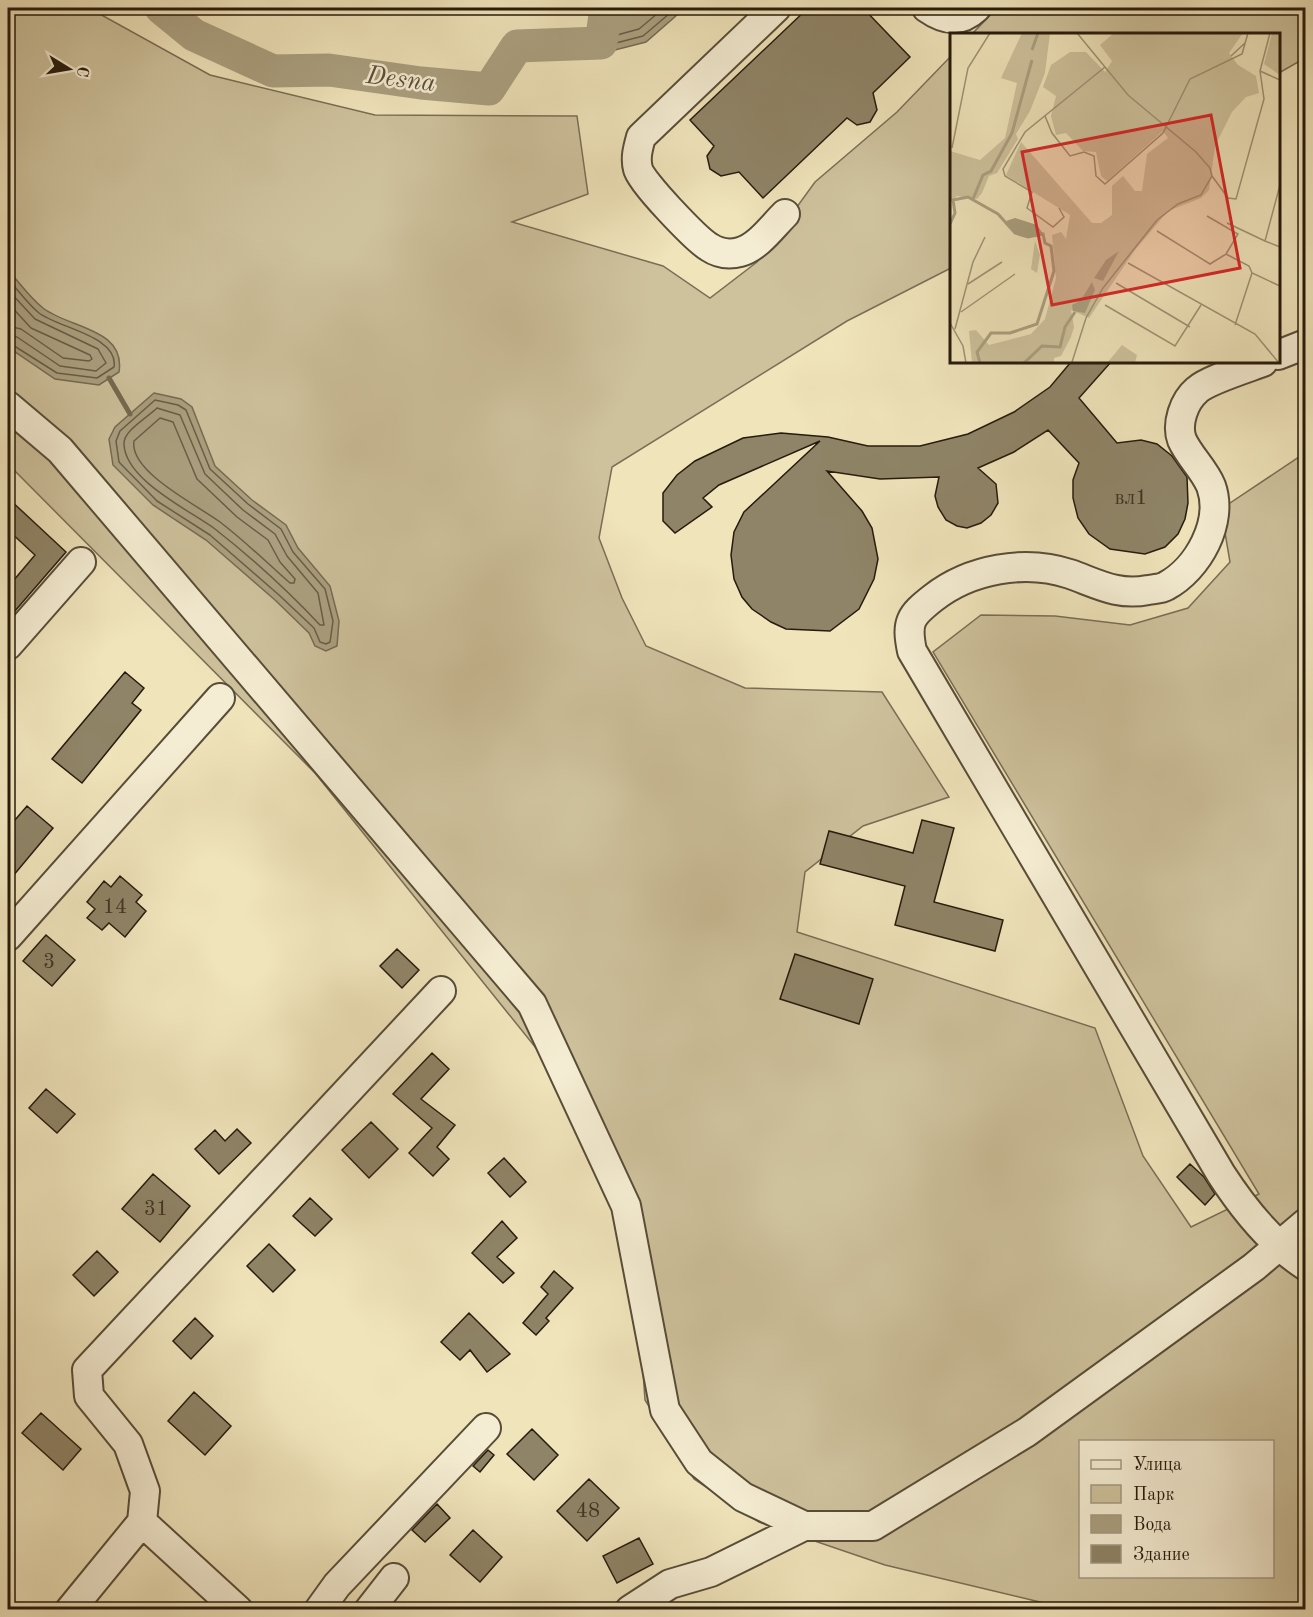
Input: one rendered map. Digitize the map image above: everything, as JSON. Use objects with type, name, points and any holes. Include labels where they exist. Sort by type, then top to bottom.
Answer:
[{"type":"street","points":[[776,8],[641,138],[637,152],[638,170],[646,184],[707,247],[724,253],[740,252],[754,245],[785,214]]},
{"type":"street","points":[[927,8],[940,16],[953,19],[964,17],[976,8]]},
{"type":"street","points":[[1280,354],[1305,344]]},
{"type":"street","points":[[1261,363],[1197,390],[1185,406],[1180,422],[1183,440],[1202,468],[1212,489],[1213,513],[1206,543],[1191,566],[1165,587],[1131,593],[1107,590],[1069,574],[1036,567],[993,570],[952,583],[913,613],[908,632],[912,651],[1221,1174],[1235,1196],[1279,1245],[1305,1266]]},
{"type":"street","points":[[8,406],[60,450],[532,1004],[626,1206],[665,1410],[699,1462],[743,1497],[804,1526],[873,1526],[1027,1432],[1279,1245],[1305,1223]]},
{"type":"street","points":[[8,645],[81,562]]},
{"type":"street","points":[[8,936],[220,698]]},
{"type":"street","points":[[70,1610],[142,1522],[145,1491],[128,1444],[89,1396],[87,1370],[441,991]]},
{"type":"street","points":[[320,1610],[337,1585],[486,1428]]},
{"type":"street","points":[[142,1522],[238,1610]]},
{"type":"street","points":[[630,1610],[670,1584],[711,1572],[804,1526]]},
{"type":"street","points":[[369,1610],[394,1578]]},
{"type":"green space","points":[[8,8],[89,8],[210,75],[375,115],[577,116],[588,194],[512,222],[663,266],[710,298],[757,262],[815,182],[897,112],[950,57],[950,269],[847,321],[612,467],[599,538],[622,598],[646,646],[745,688],[882,692],[949,797],[863,826],[805,872],[797,932],[1095,1028],[1143,1156],[1191,1227],[1259,1194],[933,652],[981,615],[1055,616],[1130,625],[1188,608],[1230,562],[1221,509],[1305,453],[1305,1609],[1054,1609],[1048,1604],[885,1565],[759,1522],[694,1479],[645,1400],[637,1284],[589,1114],[315,773],[8,464]]},
{"type":"green space","points":[[997,8],[1305,8],[1305,58],[1280,72],[1280,33],[973,33]]},
{"type":"water","points":[[600,8],[685,8],[646,42],[615,50],[601,43]]},
{"type":"water","points":[[8,270],[43,308],[93,331],[114,346],[119,357],[119,372],[99,385],[55,379],[8,347]]},
{"type":"water","points":[[154,393],[181,399],[192,407],[215,466],[252,500],[286,525],[298,548],[330,586],[339,621],[337,646],[326,651],[315,646],[309,633],[275,600],[206,540],[153,505],[113,465],[109,439],[115,427]]},
{"type":"building","points":[[808,8],[863,8],[910,57],[873,93],[877,110],[870,122],[857,125],[847,118],[763,198],[739,172],[721,176],[710,169],[707,156],[714,146],[690,120]]},
{"type":"building","points":[[1070,363],[1110,363],[1079,398],[1117,443],[1141,440],[1157,444],[1172,456],[1187,477],[1188,503],[1185,519],[1178,534],[1165,547],[1145,554],[1110,549],[1089,534],[1078,518],[1073,498],[1073,480],[1079,463],[1048,430],[1014,452],[978,468],[996,484],[998,503],[991,515],[981,523],[967,528],[946,520],[938,507],[935,496],[939,477],[880,479],[827,471],[862,511],[872,528],[878,559],[874,579],[859,609],[830,631],[786,629],[752,609],[742,597],[734,579],[731,555],[734,532],[744,512],[820,441],[719,485],[703,498],[712,507],[675,533],[663,521],[663,493],[677,475],[695,461],[743,438],[781,433],[828,437],[868,446],[920,446],[968,434],[1014,412],[1050,387]]},
{"type":"building","points":[[8,498],[66,552],[8,619],[8,587],[35,555],[8,530]]},
{"type":"building","points":[[125,672],[144,688],[132,703],[141,710],[82,783],[52,759]]},
{"type":"building","points":[[27,806],[53,828],[8,882],[8,828]]},
{"type":"building","points":[[922,820],[954,828],[934,902],[1003,920],[995,951],[895,925],[905,886],[820,864],[829,831],[913,853]]},
{"type":"building","points":[[120,876],[142,895],[136,902],[146,911],[125,937],[109,923],[102,930],[87,918],[95,909],[87,902],[104,881],[111,887]]},
{"type":"building","points":[[46,935],[75,960],[52,986],[23,961]]},
{"type":"building","points":[[397,949],[419,970],[402,988],[380,966]]},
{"type":"building","points":[[795,954],[873,979],[859,1024],[780,999]]},
{"type":"building","points":[[432,1053],[449,1069],[421,1099],[455,1125],[437,1147],[449,1159],[433,1176],[409,1153],[432,1128],[393,1094]]},
{"type":"building","points":[[46,1089],[75,1114],[57,1133],[29,1108]]},
{"type":"building","points":[[371,1122],[398,1149],[369,1178],[342,1150]]},
{"type":"building","points":[[237,1129],[251,1143],[219,1174],[195,1149],[215,1130],[225,1141]]},
{"type":"building","points":[[504,1158],[526,1182],[510,1197],[488,1173]]},
{"type":"building","points":[[1190,1164],[1204,1177],[1215,1194],[1205,1205],[1177,1177]]},
{"type":"building","points":[[153,1174],[190,1206],[160,1242],[122,1209]]},
{"type":"building","points":[[310,1198],[332,1219],[315,1236],[293,1216]]},
{"type":"building","points":[[502,1221],[517,1238],[497,1257],[514,1273],[503,1283],[472,1253]]},
{"type":"building","points":[[269,1244],[295,1270],[273,1292],[247,1266]]},
{"type":"building","points":[[97,1251],[118,1272],[94,1296],[73,1275]]},
{"type":"building","points":[[554,1271],[573,1288],[546,1318],[549,1321],[536,1335],[523,1323],[548,1294],[541,1287]]},
{"type":"building","points":[[469,1313],[510,1354],[487,1372],[470,1350],[460,1360],[441,1342]]},
{"type":"building","points":[[195,1318],[213,1336],[191,1359],[173,1341]]},
{"type":"building","points":[[194,1392],[231,1426],[205,1455],[168,1421]]},
{"type":"building","points":[[41,1413],[81,1449],[63,1470],[22,1433]]},
{"type":"building","points":[[532,1429],[558,1455],[534,1480],[507,1454]]},
{"type":"building","points":[[488,1450],[494,1455],[480,1472],[473,1466]]},
{"type":"building","points":[[589,1479],[619,1508],[587,1541],[557,1511]]},
{"type":"building","points":[[437,1504],[450,1518],[425,1542],[412,1530]]},
{"type":"building","points":[[473,1530],[502,1557],[480,1582],[450,1555]]},
{"type":"building","points":[[639,1538],[653,1564],[617,1583],[603,1556]]},
{"type":"waterway","name":"Desna","points":[[161,8],[194,35],[273,71],[329,70],[421,83],[489,89],[517,46],[601,43],[606,8]]},
{"type":"waterway","points":[[109,378],[130,414]]}]
